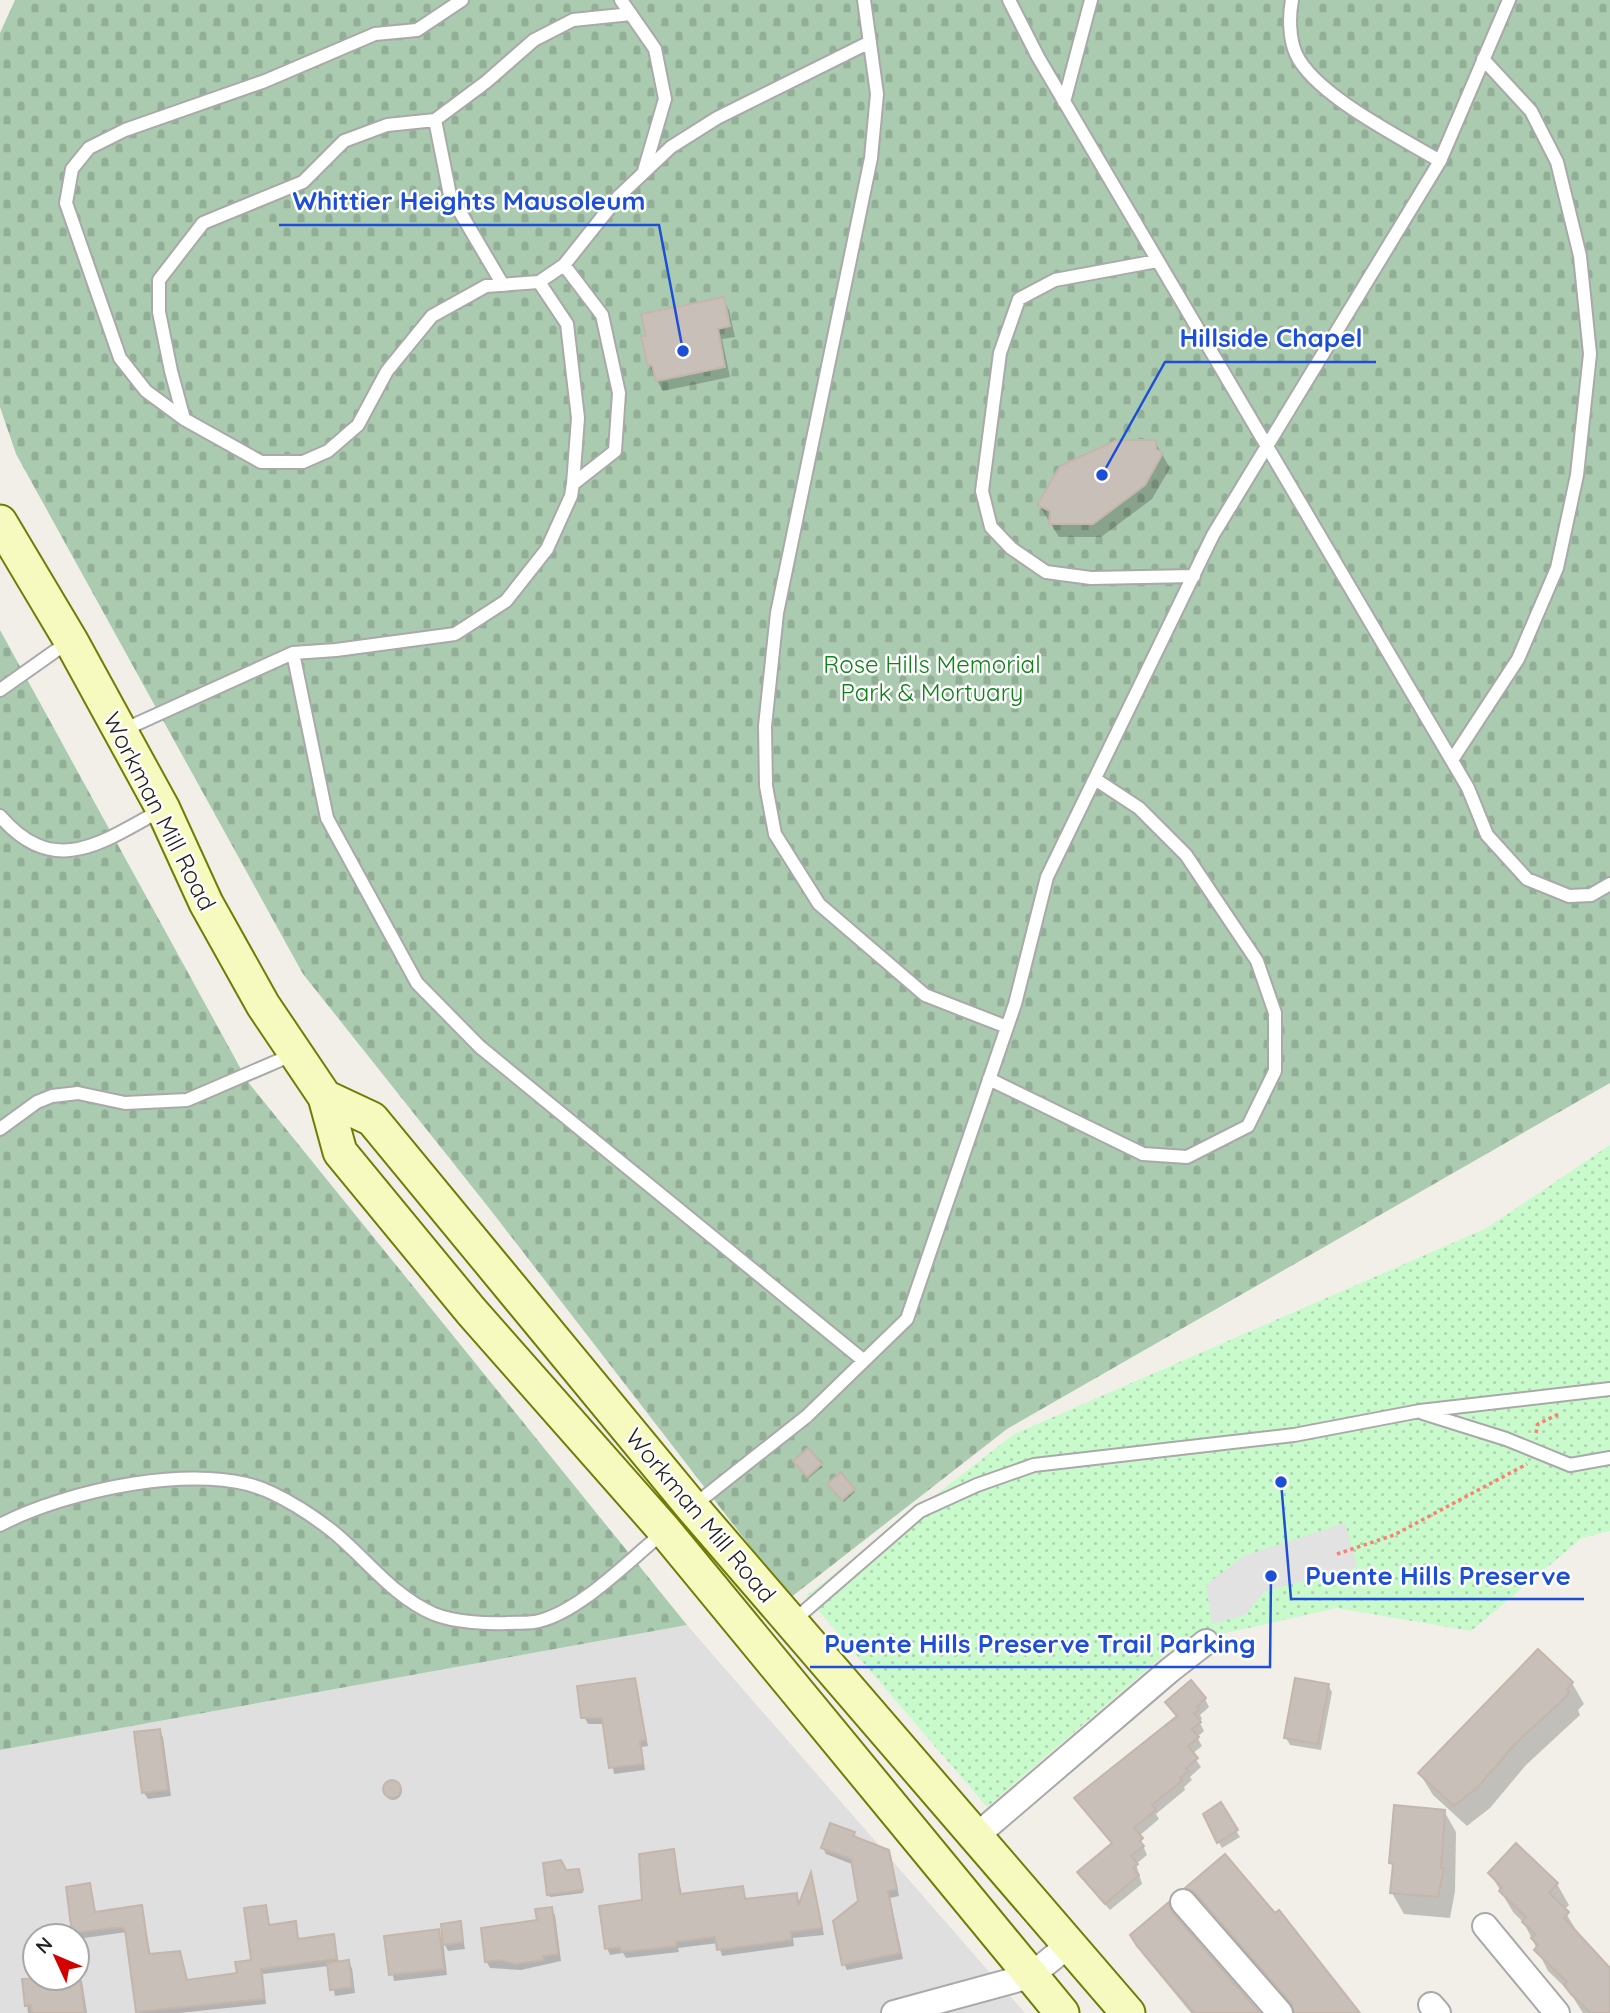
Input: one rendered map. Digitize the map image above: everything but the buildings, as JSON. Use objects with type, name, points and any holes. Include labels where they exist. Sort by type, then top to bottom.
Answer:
[{"type":"main road","name":"Workman Mill Road","points":[[0,522],[71,640],[163,809],[206,903],[263,1005],[325,1097],[340,1152],[471,1311],[678,1519],[791,1622],[1128,2013]]},
{"type":"main road","name":"Workman Mill Road","points":[[325,1097],[372,1119],[1030,1976],[1062,2013]]},
{"type":"street","points":[[975,1837],[1206,1642]]},
{"type":"street","points":[[1184,1902],[1280,2013]]},
{"type":"street","points":[[1485,1926],[1557,2013]]},
{"type":"street","points":[[894,2013],[1030,1976],[1069,1945]]},
{"type":"lane","points":[[462,0],[417,30],[375,34],[265,80],[125,130],[89,148],[72,169],[66,203],[120,358],[146,391],[184,419],[261,462],[303,462],[328,452],[358,425],[387,371],[432,316],[486,286],[539,282],[564,265],[619,195],[671,147],[717,118],[870,42]]},
{"type":"lane","points":[[621,0],[655,49],[665,99],[644,172]]},
{"type":"lane","points":[[864,0],[877,94],[871,158],[777,613],[765,726],[766,786],[775,834],[819,904],[925,995],[1007,1027]]},
{"type":"lane","points":[[1009,0],[1064,102],[1468,788],[1487,835],[1527,879],[1569,896],[1591,895],[1610,884]]},
{"type":"lane","points":[[1064,102],[1091,0]]},
{"type":"lane","points":[[1292,0],[1289,15],[1296,54],[1324,90],[1440,161]]},
{"type":"lane","points":[[0,1525],[23,1513],[93,1489],[180,1480],[240,1481],[270,1492],[320,1522],[405,1597],[435,1615],[489,1624],[539,1621],[574,1604],[807,1416],[907,1319],[1007,1027],[1047,877],[1213,535],[1440,161],[1509,0]]},
{"type":"lane","points":[[184,419],[159,312],[159,280],[203,223],[303,182],[344,141],[387,125],[435,120],[486,82],[534,40],[573,20],[631,14]]},
{"type":"lane","points":[[1451,760],[1518,659],[1557,568],[1577,475],[1590,354],[1580,256],[1557,162],[1531,111],[1483,59]]},
{"type":"lane","points":[[435,120],[450,195],[503,285]]},
{"type":"lane","points":[[1157,261],[1055,279],[1019,299],[1000,353],[982,491],[991,527],[1011,548],[1046,572],[1091,578],[1194,576]]},
{"type":"lane","points":[[564,265],[602,315],[619,393],[615,451],[573,484]]},
{"type":"lane","points":[[120,731],[293,653],[455,634],[506,601],[547,549],[571,496],[573,484],[578,418],[567,324],[539,282]]},
{"type":"lane","points":[[0,690],[71,640]]},
{"type":"lane","points":[[293,653],[327,818],[417,983],[480,1047],[863,1360]]},
{"type":"lane","points":[[989,1079],[1143,1154],[1187,1157],[1248,1126],[1275,1071],[1275,1013],[1257,961],[1186,855],[1139,808],[1095,779]]},
{"type":"lane","points":[[0,816],[13,831],[47,849],[72,852],[112,836],[163,809]]},
{"type":"lane","points":[[0,1129],[37,1102],[52,1096],[78,1093],[125,1103],[187,1100],[294,1053]]},
{"type":"lane","points":[[791,1622],[920,1511],[977,1485],[1034,1465],[1294,1434],[1420,1412],[1608,1389]]},
{"type":"lane","points":[[1420,1412],[1506,1439],[1570,1465],[1610,1458]]},
{"type":"path","points":[[1337,1554],[1394,1535],[1526,1466],[1538,1424],[1608,1389]]},
{"type":"shaded area","points":[[1345,1523],[1357,1567],[1265,1591],[1245,1615],[1212,1624],[1206,1585],[1244,1556]]},
{"type":"shaded area","points":[[687,1625],[1025,2013],[0,2013],[0,1750]]},
{"type":"green space","name":"Rose Hills Memorial Park & Mortuary","points":[[15,0],[1610,0],[1610,1083],[1007,1429],[790,1598],[489,1208],[303,974],[16,454],[0,407],[0,33]]},
{"type":"green space","points":[[0,630],[248,1082],[687,1625],[0,1750]]},
{"type":"green space","points":[[1610,1145],[1610,1531],[1582,1538],[1471,1631],[1337,1608],[1177,1644],[987,1807],[806,1596],[1014,1434],[1487,1228]]},
{"type":"place","name":"Whittier Heights Mausoleum","points":[[683,351]]},
{"type":"place","name":"Hillside Chapel","points":[[1102,475]]},
{"type":"place","name":"Puente Hills Preserve","points":[[1281,1482]]},
{"type":"place","name":"Puente Hills Preserve Trail Parking","points":[[1271,1576]]}]
